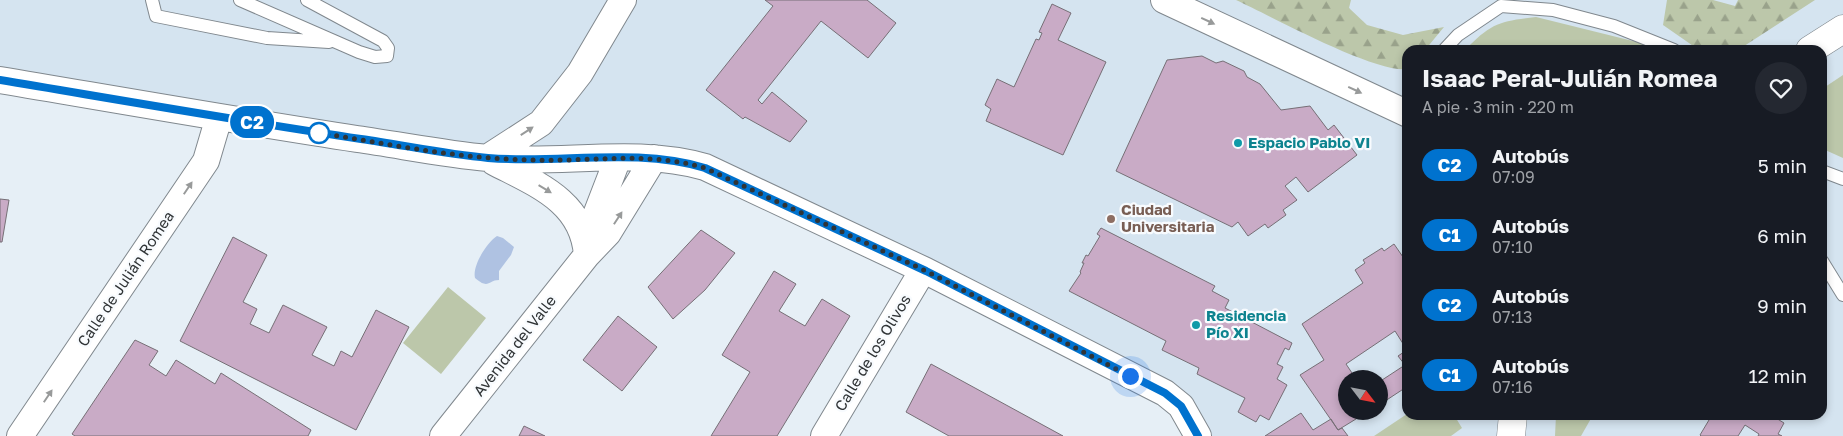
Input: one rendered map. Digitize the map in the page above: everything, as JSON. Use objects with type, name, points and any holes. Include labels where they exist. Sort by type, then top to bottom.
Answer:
[{"type":"street","points":[[487,158],[540,123],[580,73],[623,0]]},
{"type":"street","points":[[1164,0],[1402,111]]},
{"type":"street","points":[[1818,45],[1843,28]]},
{"type":"street","points":[[0,80],[219,117],[487,158],[560,160],[654,158],[683,161],[705,168],[923,270],[1165,393],[1181,406],[1198,436]]},
{"type":"street","name":"Calle de Julián Romea","points":[[20,436],[206,161],[219,117]]},
{"type":"street","points":[[487,158],[550,192],[574,215],[584,231],[587,248]]},
{"type":"street","name":"Avenida del Valle","points":[[587,248],[618,158]]},
{"type":"street","name":"Avenida del Valle","points":[[443,436],[587,248],[608,233],[654,158]]},
{"type":"street","name":"Calle de los Olivos","points":[[824,436],[923,270]]},
{"type":"street","points":[[1511,436],[1513,420]]},
{"type":"lane","points":[[152,0],[156,16],[267,38],[339,43]]},
{"type":"lane","points":[[240,0],[375,57],[387,56],[388,48],[382,41],[307,0]]},
{"type":"lane","points":[[1449,45],[1458,35],[1501,6],[1553,10],[1614,26],[1662,45]]},
{"type":"lane","points":[[1827,173],[1843,179]]},
{"type":"lane","points":[[1827,269],[1843,295]]},
{"type":"shaded area","name":"Ciudad Universitaria","points":[[0,0],[1843,0],[1843,436],[1198,436],[1181,406],[705,167],[569,160],[0,80]]},
{"type":"green space","points":[[1236,0],[1351,0],[1349,8],[1367,25],[1403,35],[1444,27],[1429,45],[1402,45],[1402,69],[1371,62],[1297,30]]},
{"type":"green space","points":[[1667,0],[1713,0],[1735,6],[1738,0],[1815,0],[1746,45],[1692,45],[1663,25]]},
{"type":"green space","points":[[1536,17],[1649,45],[1470,45],[1489,29],[1513,20]]},
{"type":"green space","points":[[1843,75],[1843,158],[1827,151],[1827,86]]},
{"type":"green space","points":[[448,287],[486,318],[441,374],[403,343]]},
{"type":"green space","points":[[1402,417],[1402,420],[1457,420],[1462,428],[1451,436],[1374,436]]},
{"type":"green space","points":[[1556,420],[1590,420],[1581,436],[1555,436]]},
{"type":"water","points":[[497,236],[503,238],[514,247],[511,255],[499,271],[499,280],[486,284],[475,278],[476,267],[485,249]]},
{"type":"building","points":[[765,0],[867,0],[896,23],[868,58],[821,21],[758,100],[762,104],[772,92],[807,121],[790,142],[745,117],[743,119],[706,90],[773,6]]},
{"type":"building","points":[[1052,4],[1071,13],[1058,40],[1106,62],[1063,155],[986,121],[991,109],[985,105],[997,79],[1014,87],[1036,39],[1039,40],[1042,33],[1039,32]]},
{"type":"building","name":"Espacio Pablo VI","points":[[1202,56],[1216,63],[1223,61],[1244,71],[1247,77],[1260,84],[1281,110],[1310,106],[1328,130],[1334,125],[1357,155],[1308,192],[1296,177],[1285,186],[1297,200],[1283,210],[1286,215],[1268,228],[1265,224],[1248,236],[1238,222],[1232,227],[1116,171],[1167,60]]},
{"type":"building","points":[[0,199],[9,200],[2,242],[0,242]]},
{"type":"building","name":"Residencia Pío XI","points":[[1101,228],[1215,286],[1212,291],[1229,300],[1225,308],[1292,343],[1289,350],[1285,348],[1277,364],[1283,367],[1277,379],[1287,385],[1269,420],[1260,415],[1256,422],[1238,412],[1245,398],[1197,374],[1199,368],[1162,350],[1166,341],[1069,291],[1081,273],[1084,263],[1082,263],[1086,255],[1088,256],[1100,236],[1097,234]]},
{"type":"building","points":[[701,230],[735,253],[705,290],[673,319],[648,287]]},
{"type":"building","points":[[233,237],[267,255],[243,302],[257,309],[250,324],[269,333],[283,305],[327,327],[312,355],[334,366],[341,351],[352,357],[376,310],[409,327],[356,430],[180,341]]},
{"type":"building","points":[[1394,244],[1402,256],[1402,342],[1395,331],[1346,364],[1350,370],[1338,370],[1338,420],[1354,420],[1338,430],[1300,375],[1324,360],[1302,324],[1363,283],[1355,270],[1365,263],[1363,260],[1382,248],[1384,251]]},
{"type":"building","points":[[774,271],[796,284],[779,311],[805,326],[822,299],[850,316],[777,436],[711,436],[750,372],[722,355]]},
{"type":"building","points":[[618,316],[657,347],[622,391],[583,360]]},
{"type":"building","points":[[135,340],[158,351],[149,365],[166,376],[176,360],[215,384],[221,373],[311,430],[308,436],[75,436],[72,434]]},
{"type":"building","points":[[931,364],[1063,436],[949,436],[906,412]]},
{"type":"building","points":[[1402,367],[1402,390],[1388,399],[1388,376]]},
{"type":"building","points":[[1301,413],[1313,430],[1331,419],[1338,430],[1342,428],[1348,436],[1265,436]]},
{"type":"building","points":[[1709,420],[1779,420],[1784,423],[1778,434],[1782,436],[1758,436],[1759,434],[1745,425],[1738,436],[1700,435]]},
{"type":"building","points":[[524,426],[545,436],[519,436]]},
{"type":"bus line","name":"C2","points":[[0,80],[279,127],[487,158],[569,160],[654,158],[683,161],[705,168],[926,271],[1165,393],[1181,406],[1198,436]]},
{"type":"place","name":"Espacio Pablo VI","points":[[1238,143]]},
{"type":"place","name":"Ciudad Universitaria","points":[[1111,219]]},
{"type":"place","name":"Residencia Pío XI","points":[[1196,325]]},
{"type":"route","points":[[319,133],[487,158],[569,160],[654,158],[683,161],[705,168],[926,271],[1130,376]]}]
